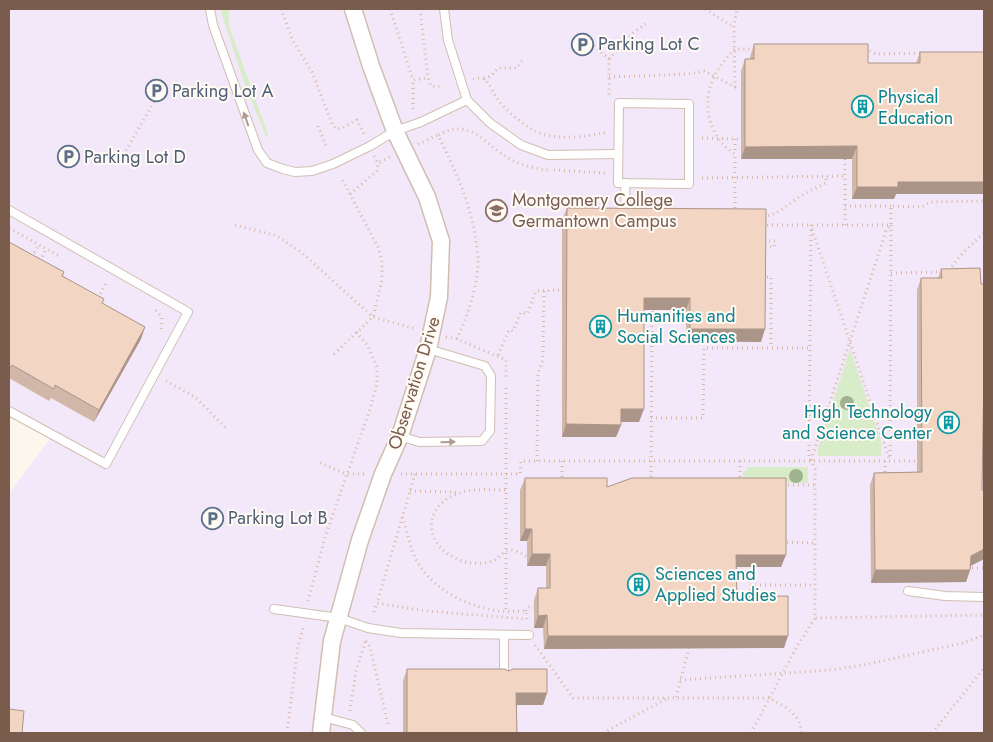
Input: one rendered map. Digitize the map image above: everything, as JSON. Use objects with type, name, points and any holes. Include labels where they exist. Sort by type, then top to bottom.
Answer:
[{"type":"street","name":"Observation Drive","points":[[322,725],[332,641],[360,540],[383,474],[400,436],[428,349],[440,297],[441,241],[427,197],[395,131],[371,66],[353,9]]},
{"type":"lane","points":[[210,9],[251,136],[267,163],[283,169],[295,172],[312,171],[333,164],[395,131],[421,122],[467,100]]},
{"type":"lane","points":[[444,9],[448,40],[467,100],[490,123],[521,145],[548,155],[618,154]]},
{"type":"lane","points":[[618,103],[689,104],[689,138],[689,184],[618,183],[618,103]]},
{"type":"lane","points":[[625,183],[626,213]]},
{"type":"lane","points":[[9,210],[188,312],[106,464],[9,411]]},
{"type":"lane","points":[[400,436],[419,442],[482,441],[490,431],[491,376],[485,366],[428,349]]},
{"type":"lane","points":[[908,591],[945,596],[984,597]]},
{"type":"lane","points":[[274,608],[339,618],[368,628],[401,633],[528,635]]},
{"type":"lane","points":[[504,635],[504,678]]},
{"type":"lane","points":[[322,725],[353,725],[361,733]]},
{"type":"path","points":[[281,9],[293,41],[312,72],[333,126],[336,129],[342,128],[357,120]]},
{"type":"path","points":[[390,9],[413,80],[413,109]]},
{"type":"path","points":[[420,9],[428,78],[431,86],[441,88]]},
{"type":"path","points":[[705,9],[730,25],[734,25]]},
{"type":"path","points":[[646,23],[633,33],[609,59],[609,77],[688,74],[704,71],[735,87],[734,25],[737,9]]},
{"type":"path","points":[[579,43],[593,45],[609,59]]},
{"type":"path","points":[[735,154],[724,146],[718,138],[708,117],[709,91],[714,76],[722,62],[735,49],[761,49]]},
{"type":"path","points":[[856,49],[866,49],[876,54],[932,53]]},
{"type":"path","points":[[472,80],[491,76],[498,68],[517,68],[524,58]]},
{"type":"path","points":[[413,80],[428,78]]},
{"type":"path","points":[[484,79],[498,100],[517,119],[536,132],[563,137],[590,136],[609,132]]},
{"type":"path","points":[[121,160],[155,100]]},
{"type":"path","points":[[318,126],[327,149]]},
{"type":"path","points":[[423,142],[449,130],[461,128],[471,131],[511,160],[537,169],[618,173]]},
{"type":"path","points":[[438,136],[460,181],[471,211],[478,252],[475,285],[466,318],[457,339]]},
{"type":"path","points":[[689,138],[741,139]]},
{"type":"path","points":[[735,139],[735,215],[743,216]]},
{"type":"path","points":[[845,158],[845,225]]},
{"type":"path","points":[[350,194],[377,171],[378,163]]},
{"type":"path","points":[[760,216],[768,216],[779,211],[801,196],[826,183],[826,176]]},
{"type":"path","points":[[689,179],[845,176]]},
{"type":"path","points":[[334,354],[373,317],[382,280],[382,260],[378,247],[341,177]]},
{"type":"path","points":[[845,206],[922,207],[930,202],[984,201]]},
{"type":"path","points":[[890,461],[891,206]]},
{"type":"path","points":[[768,216],[769,225]]},
{"type":"path","points":[[235,225],[277,236],[301,252],[373,317]]},
{"type":"path","points":[[764,241],[775,241],[774,247],[765,249],[764,241],[762,225],[891,225]]},
{"type":"path","points":[[811,225],[890,461]]},
{"type":"path","points":[[751,733],[815,618],[815,470],[809,456],[811,225]]},
{"type":"path","points":[[811,461],[886,231],[891,225]]},
{"type":"path","points":[[9,228],[63,258]]},
{"type":"path","points":[[891,273],[950,272],[950,268],[984,232]]},
{"type":"path","points":[[29,262],[39,245]]},
{"type":"path","points":[[46,249],[39,260],[47,265]]},
{"type":"path","points":[[764,268],[762,277],[771,277],[771,348]]},
{"type":"path","points":[[98,277],[115,287]]},
{"type":"path","points":[[98,299],[107,282]]},
{"type":"path","points":[[498,355],[509,330],[513,331],[521,312],[526,314],[536,291],[562,290]]},
{"type":"path","points":[[537,461],[538,373],[543,360],[544,291]]},
{"type":"path","points":[[154,309],[159,313],[163,323],[156,343],[168,348]]},
{"type":"path","points":[[652,310],[652,490]]},
{"type":"path","points":[[308,601],[326,534],[370,409],[377,383],[376,367],[371,353],[368,346],[356,332]]},
{"type":"path","points":[[651,418],[703,418],[704,348],[810,348]]},
{"type":"path","points":[[154,374],[195,397],[226,428]]},
{"type":"path","points":[[320,463],[347,474],[520,474],[521,461],[917,461]]},
{"type":"path","points":[[562,461],[562,490]]},
{"type":"path","points":[[740,461],[740,485]]},
{"type":"path","points":[[885,461],[886,485]]},
{"type":"path","points":[[374,612],[415,474]]},
{"type":"path","points":[[778,485],[815,485]]},
{"type":"path","points":[[505,490],[473,490],[458,494],[436,509],[431,519],[431,530],[436,541],[445,552],[455,558],[475,563],[487,563],[495,560],[506,551],[517,551],[527,557]]},
{"type":"path","points":[[410,491],[453,492],[458,494]]},
{"type":"path","points":[[402,517],[416,558],[422,569],[439,587],[461,600],[494,610],[518,611]]},
{"type":"path","points":[[782,542],[815,543]]},
{"type":"path","points":[[506,551],[506,611]]},
{"type":"path","points":[[966,568],[984,568]]},
{"type":"path","points":[[750,609],[750,585],[815,585]]},
{"type":"path","points":[[376,602],[427,611],[526,619]]},
{"type":"path","points":[[526,611],[528,607],[534,607]]},
{"type":"path","points":[[815,618],[984,615]]},
{"type":"path","points":[[287,733],[298,646],[304,624]]},
{"type":"path","points":[[528,635],[572,698],[769,698],[793,714],[797,719],[801,730],[800,733]]},
{"type":"path","points":[[680,680],[782,675],[831,670],[864,665],[963,643],[984,635]]},
{"type":"path","points":[[349,714],[356,671],[366,638],[370,647],[388,725]]},
{"type":"path","points":[[676,697],[689,648]]},
{"type":"path","points":[[932,733],[984,668]]},
{"type":"path","points":[[603,733],[670,697]]},
{"type":"shaded area","name":"Montgomery College Germantown Campus","points":[[9,9],[984,9],[984,733],[9,733],[9,493],[53,435],[9,411]]},
{"type":"green space","points":[[220,9],[229,9],[229,26],[268,134],[267,139],[245,85]]},
{"type":"green space","points":[[850,349],[881,441],[881,456],[818,456],[818,448]]},
{"type":"green space","points":[[747,467],[808,467],[808,483],[743,482],[743,471],[747,471]]},
{"type":"building","name":"Physical Education","points":[[754,44],[868,44],[868,63],[920,63],[920,52],[984,52],[984,182],[898,182],[898,187],[857,187],[857,146],[745,147],[745,59],[754,59]]},
{"type":"building","name":"Humanities and Social Sciences","points":[[567,208],[766,209],[765,329],[690,329],[690,298],[644,298],[644,409],[621,409],[621,425],[566,424]]},
{"type":"building","points":[[9,242],[64,272],[62,276],[104,299],[102,303],[145,327],[99,410],[55,385],[54,389],[12,365],[9,368]]},
{"type":"building","name":"High Technology and Science Center","points":[[980,268],[981,284],[984,284],[982,490],[984,491],[984,549],[971,556],[970,570],[875,570],[874,473],[922,472],[921,278],[942,278],[941,269]]},
{"type":"building","name":"Sciences and Applied Studies","points":[[525,478],[607,478],[607,487],[632,478],[786,478],[786,555],[736,555],[737,597],[788,596],[788,636],[548,636],[547,615],[538,616],[538,588],[550,588],[550,554],[532,554],[532,529],[525,529]]},
{"type":"building","points":[[407,669],[504,669],[509,671],[513,669],[547,669],[547,693],[516,693],[517,733],[407,733]]},
{"type":"building","points":[[9,709],[24,711],[22,733],[9,733]]},
{"type":"place","name":"Parking Lot C","points":[[582,44]]},
{"type":"place","name":"Parking Lot A","points":[[156,91]]},
{"type":"place","name":"Physical Education","points":[[862,107]]},
{"type":"place","name":"Parking Lot D","points":[[68,157]]},
{"type":"place","name":"Montgomery College Germantown Campus","points":[[496,210]]},
{"type":"place","name":"Humanities and Social Sciences","points":[[601,326]]},
{"type":"place","name":"High Technology and Science Center","points":[[948,422]]},
{"type":"place","name":"Parking Lot B","points":[[212,518]]},
{"type":"place","name":"Sciences and Applied Studies","points":[[639,584]]}]
